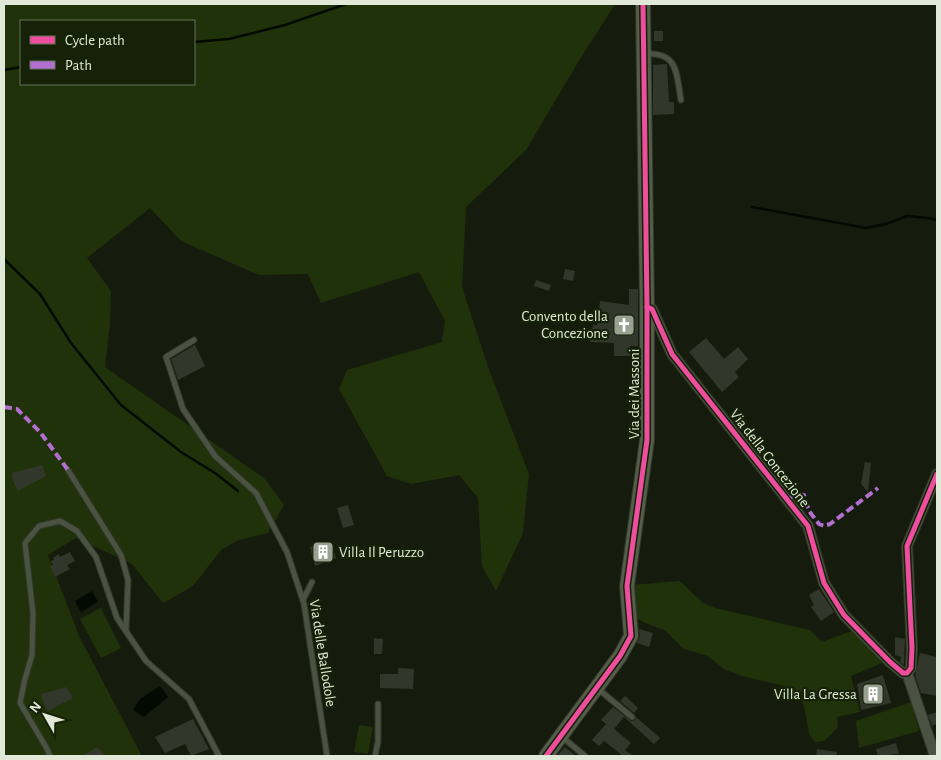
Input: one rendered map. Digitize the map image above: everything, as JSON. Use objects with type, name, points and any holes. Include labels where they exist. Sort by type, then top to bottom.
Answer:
[{"type":"street","name":"Via dei Massoni","points":[[546,756],[620,656],[630,636],[627,586],[647,440],[644,4]]},
{"type":"street","name":"Via della Concezione","points":[[647,307],[652,309],[672,354],[808,526],[824,583],[844,614],[890,662],[902,673],[906,674]]},
{"type":"street","points":[[935,756],[906,674],[911,668],[912,648],[907,546],[937,474]]},
{"type":"lane","points":[[644,54],[659,53],[670,60],[674,65],[681,100]]},
{"type":"lane","name":"Via delle Ballodole","points":[[194,340],[166,357],[183,409],[215,456],[256,493],[287,552],[303,600],[327,756]]},
{"type":"lane","points":[[68,470],[122,555],[128,580],[126,631]]},
{"type":"lane","points":[[50,756],[20,703],[32,655],[33,613],[25,543],[39,526],[60,521],[77,531],[96,557],[117,618],[146,660],[188,699],[219,756]]},
{"type":"lane","points":[[303,600],[312,582]]},
{"type":"lane","points":[[597,687],[632,717]]},
{"type":"lane","points":[[376,756],[378,704]]},
{"type":"lane","points":[[561,736],[585,756]]},
{"type":"green space","points":[[4,4],[618,4],[614,6],[580,59],[526,150],[466,207],[462,287],[488,367],[529,474],[523,533],[496,591],[482,566],[478,498],[459,475],[411,484],[387,476],[339,389],[347,370],[442,342],[445,321],[419,272],[321,303],[308,274],[259,275],[181,241],[150,208],[87,258],[111,291],[110,324],[105,367],[264,478],[284,505],[268,533],[239,540],[221,550],[193,586],[163,603],[132,564],[76,538],[48,555],[79,636],[142,756],[4,756]]},
{"type":"green space","points":[[680,581],[703,603],[715,608],[810,630],[822,642],[854,630],[882,663],[851,676],[860,712],[837,717],[838,727],[824,741],[815,742],[809,734],[800,695],[788,687],[742,676],[724,669],[708,656],[684,649],[665,630],[636,618],[631,585]]},
{"type":"green space","points":[[101,608],[121,648],[101,658],[80,619]]},
{"type":"green space","points":[[911,702],[919,731],[859,748],[856,721]]},
{"type":"green space","points":[[359,725],[373,727],[368,754],[354,752]]},
{"type":"shaded area","points":[[92,591],[98,602],[81,612],[75,601]]},
{"type":"shaded area","points":[[160,686],[168,697],[144,717],[133,710],[140,699]]},
{"type":"building","points":[[654,31],[663,31],[663,41],[654,41]]},
{"type":"building","points":[[667,64],[669,102],[674,102],[674,114],[653,115],[653,65]]},
{"type":"building","points":[[565,269],[575,271],[573,281],[563,279]]},
{"type":"building","points":[[536,280],[551,285],[549,291],[534,286]]},
{"type":"building","name":"Convento della Concezione","points":[[629,289],[638,289],[638,346],[630,346],[630,356],[614,356],[614,343],[590,342],[593,325],[597,325],[600,301],[629,305]]},
{"type":"building","points":[[706,338],[724,359],[738,347],[748,359],[735,372],[739,377],[722,392],[689,352]]},
{"type":"building","points":[[195,345],[205,366],[178,380],[171,359]]},
{"type":"building","points":[[865,462],[871,463],[868,492],[861,484]]},
{"type":"building","points":[[42,465],[46,476],[18,491],[13,481],[12,473]]},
{"type":"building","points":[[348,505],[354,525],[343,528],[337,508]]},
{"type":"building","name":"Villa Il Peruzzo","points":[[331,542],[336,558],[315,566],[310,547]]},
{"type":"building","points":[[70,552],[75,561],[67,565],[70,569],[55,577],[50,566],[53,565],[51,561],[59,554],[60,557]]},
{"type":"building","points":[[819,589],[834,612],[821,621],[811,607],[814,605],[809,595]]},
{"type":"building","points":[[639,629],[653,633],[649,647],[637,643],[640,636]]},
{"type":"building","points":[[895,637],[905,639],[904,665],[900,662],[901,657],[895,655]]},
{"type":"building","points":[[374,638],[383,639],[382,654],[374,654]]},
{"type":"building","points":[[920,653],[937,657],[937,696],[921,693],[915,676]]},
{"type":"building","points":[[398,668],[414,669],[413,689],[380,688],[380,674],[398,674]]},
{"type":"building","name":"Villa La Gressa","points":[[883,675],[891,703],[861,710],[857,684]]},
{"type":"building","points":[[67,687],[73,698],[48,711],[41,694]]},
{"type":"building","points":[[625,696],[638,708],[634,713],[620,701]]},
{"type":"building","points":[[613,707],[631,721],[634,721],[636,717],[660,738],[654,744],[624,717],[614,729],[631,743],[625,750],[633,756],[623,756],[604,741],[599,746],[592,740],[606,724],[601,720]]},
{"type":"building","points":[[937,712],[937,724],[932,726],[928,715]]},
{"type":"building","points":[[193,719],[209,749],[191,756],[185,744],[165,753],[155,737]]},
{"type":"building","points":[[896,743],[899,754],[878,756],[876,749]]},
{"type":"building","points":[[97,747],[106,756],[83,756]]},
{"type":"building","points":[[565,747],[576,756],[557,756]]},
{"type":"building","points":[[817,749],[837,752],[836,756],[816,756]]},
{"type":"waterway","points":[[195,42],[229,39],[285,25],[346,4]]},
{"type":"waterway","points":[[4,70],[20,67]]},
{"type":"waterway","points":[[752,207],[866,228],[886,224],[907,216],[937,220]]},
{"type":"waterway","points":[[4,259],[40,294],[71,343],[121,405],[181,452],[215,473],[238,491]]},
{"type":"marked path","points":[[4,407],[17,409],[40,432],[68,470]]},
{"type":"marked path","points":[[787,499],[797,494],[804,495],[809,511],[819,524],[824,526],[830,524],[878,488]]},
{"type":"cycle path","points":[[546,756],[620,656],[631,636],[627,586],[647,440],[643,4]]},
{"type":"cycle path","points":[[647,307],[652,309],[672,354],[808,526],[824,583],[844,615],[903,673],[907,673],[911,668],[912,648],[907,546],[937,474]]},
{"type":"place","name":"Convento della Concezione","points":[[624,325]]},
{"type":"place","name":"Villa Il Peruzzo","points":[[323,552]]},
{"type":"place","name":"Villa La Gressa","points":[[873,694]]}]
